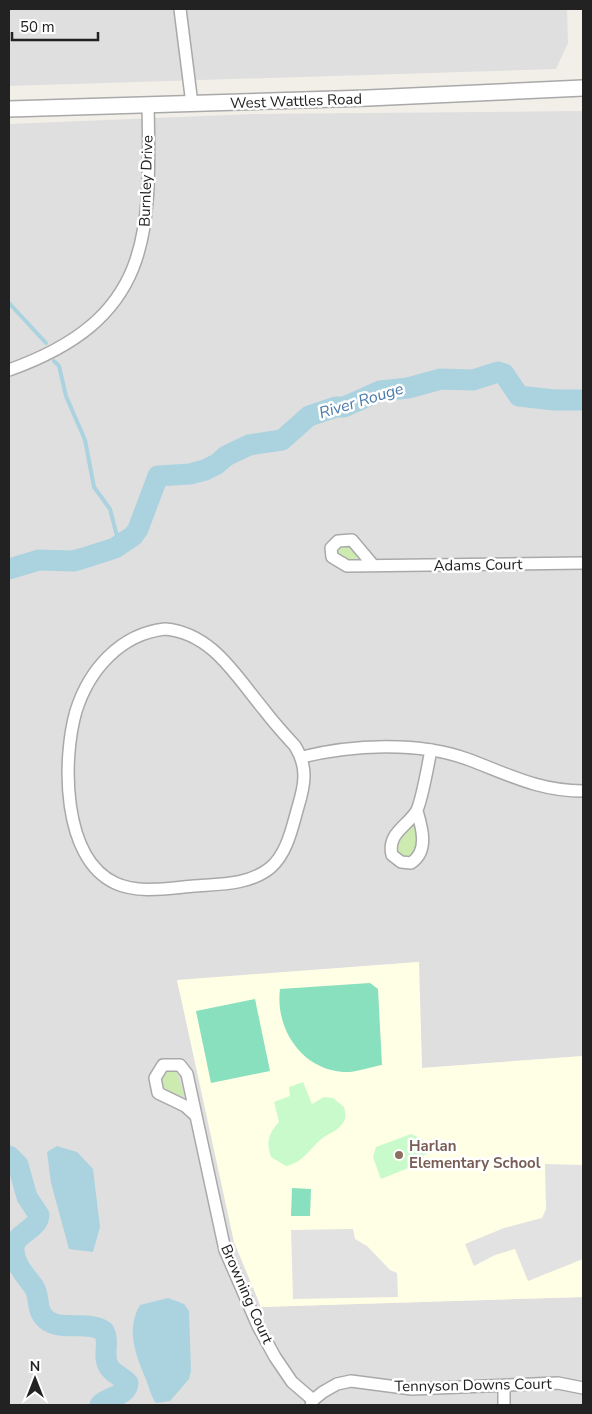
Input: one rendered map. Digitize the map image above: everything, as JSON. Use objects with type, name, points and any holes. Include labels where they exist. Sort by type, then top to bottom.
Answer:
[{"type":"street","points":[[180,9],[192,104]]},
{"type":"street","name":"West Wattles Road","points":[[9,109],[192,104],[583,88]]},
{"type":"street","name":"Burnley Drive","points":[[9,370],[45,356],[77,337],[108,308],[132,272],[140,250],[147,219],[149,166],[148,105]]},
{"type":"street","name":"Adams Court","points":[[373,565],[583,564]]},
{"type":"street","points":[[156,630],[174,630],[185,632],[207,644],[226,662],[302,757],[306,774],[287,841],[270,868],[246,880],[172,888],[123,886],[96,870],[84,855],[77,839],[72,815],[69,765],[70,743],[76,712],[87,683],[96,670],[116,650],[142,634],[156,630]]},
{"type":"street","points":[[302,757],[359,747],[431,750],[467,758],[527,783],[554,790],[583,791]]},
{"type":"street","points":[[417,811],[431,750]]},
{"type":"street","name":"Browning Court","points":[[196,1115],[185,1106],[158,1093],[155,1078],[163,1066],[174,1064],[184,1068],[196,1115],[221,1235],[233,1268],[258,1326],[283,1371],[312,1403]]},
{"type":"street","name":"Tennyson Downs Court","points":[[312,1403],[332,1387],[351,1382],[412,1389],[558,1383],[583,1388]]},
{"type":"street","points":[[504,1386],[504,1405]]},
{"type":"shaded area","points":[[9,9],[567,9],[568,43],[556,69],[9,86]]},
{"type":"shaded area","points":[[583,111],[583,1056],[422,1068],[418,962],[177,981],[260,1307],[583,1297],[583,1405],[9,1405],[9,124],[253,114]]},
{"type":"shaded area","name":"Harlan Elementary School","points":[[419,962],[422,1068],[583,1056],[583,1297],[261,1307],[234,1242],[177,980]]},
{"type":"shaded area","points":[[545,1164],[583,1165],[583,1259],[528,1281],[515,1249],[495,1255],[474,1266],[465,1244],[504,1228],[542,1218],[546,1209]]},
{"type":"shaded area","points":[[353,1229],[355,1239],[367,1246],[390,1270],[397,1273],[398,1297],[293,1299],[291,1230]]},
{"type":"green space","points":[[347,543],[358,555],[356,560],[351,562],[338,554],[337,548]]},
{"type":"green space","points":[[414,822],[417,831],[417,845],[411,857],[406,858],[397,854],[396,842]]},
{"type":"green space","points":[[370,983],[378,989],[382,1065],[343,1072],[328,1069],[303,1055],[287,1032],[282,1018],[280,989]]},
{"type":"green space","points":[[255,999],[270,1071],[211,1083],[196,1011]]},
{"type":"green space","points":[[176,1071],[184,1094],[182,1096],[166,1089],[162,1082],[165,1073]]},
{"type":"green space","points":[[303,1082],[312,1104],[324,1097],[333,1098],[344,1107],[345,1119],[339,1128],[319,1141],[303,1158],[286,1166],[271,1157],[269,1152],[269,1138],[272,1130],[279,1122],[274,1102],[290,1096],[289,1087]]},
{"type":"green space","points":[[411,1134],[422,1139],[428,1153],[421,1157],[423,1162],[381,1179],[373,1157],[376,1147]]},
{"type":"green space","points":[[292,1188],[311,1189],[310,1216],[291,1216]]},
{"type":"water","points":[[57,1146],[77,1152],[93,1169],[100,1227],[93,1252],[69,1249],[51,1183],[47,1152]]},
{"type":"water","points":[[168,1298],[184,1304],[189,1311],[191,1371],[189,1379],[170,1401],[156,1403],[135,1350],[133,1323],[140,1305]]},
{"type":"waterway","points":[[9,303],[46,343]]},
{"type":"waterway","points":[[54,361],[59,366],[66,396],[85,440],[94,487],[110,509],[119,544]]},
{"type":"waterway","name":"River Rouge","points":[[9,569],[39,560],[73,561],[115,548],[133,536],[138,529],[158,476],[190,474],[205,470],[217,464],[226,456],[249,445],[282,440],[309,416],[336,407],[344,407],[380,391],[408,388],[441,379],[473,380],[498,372],[504,374],[519,396],[554,400],[583,400]]},
{"type":"waterway","name":"River Rouge","points":[[9,1156],[18,1165],[27,1197],[39,1215],[34,1225],[17,1240],[14,1245],[14,1251],[19,1266],[36,1291],[41,1313],[49,1321],[56,1324],[89,1326],[104,1331],[106,1335],[107,1363],[113,1372],[128,1383],[127,1388],[121,1394],[100,1405]]},
{"type":"place","name":"Harlan Elementary School","points":[[399,1155]]}]
